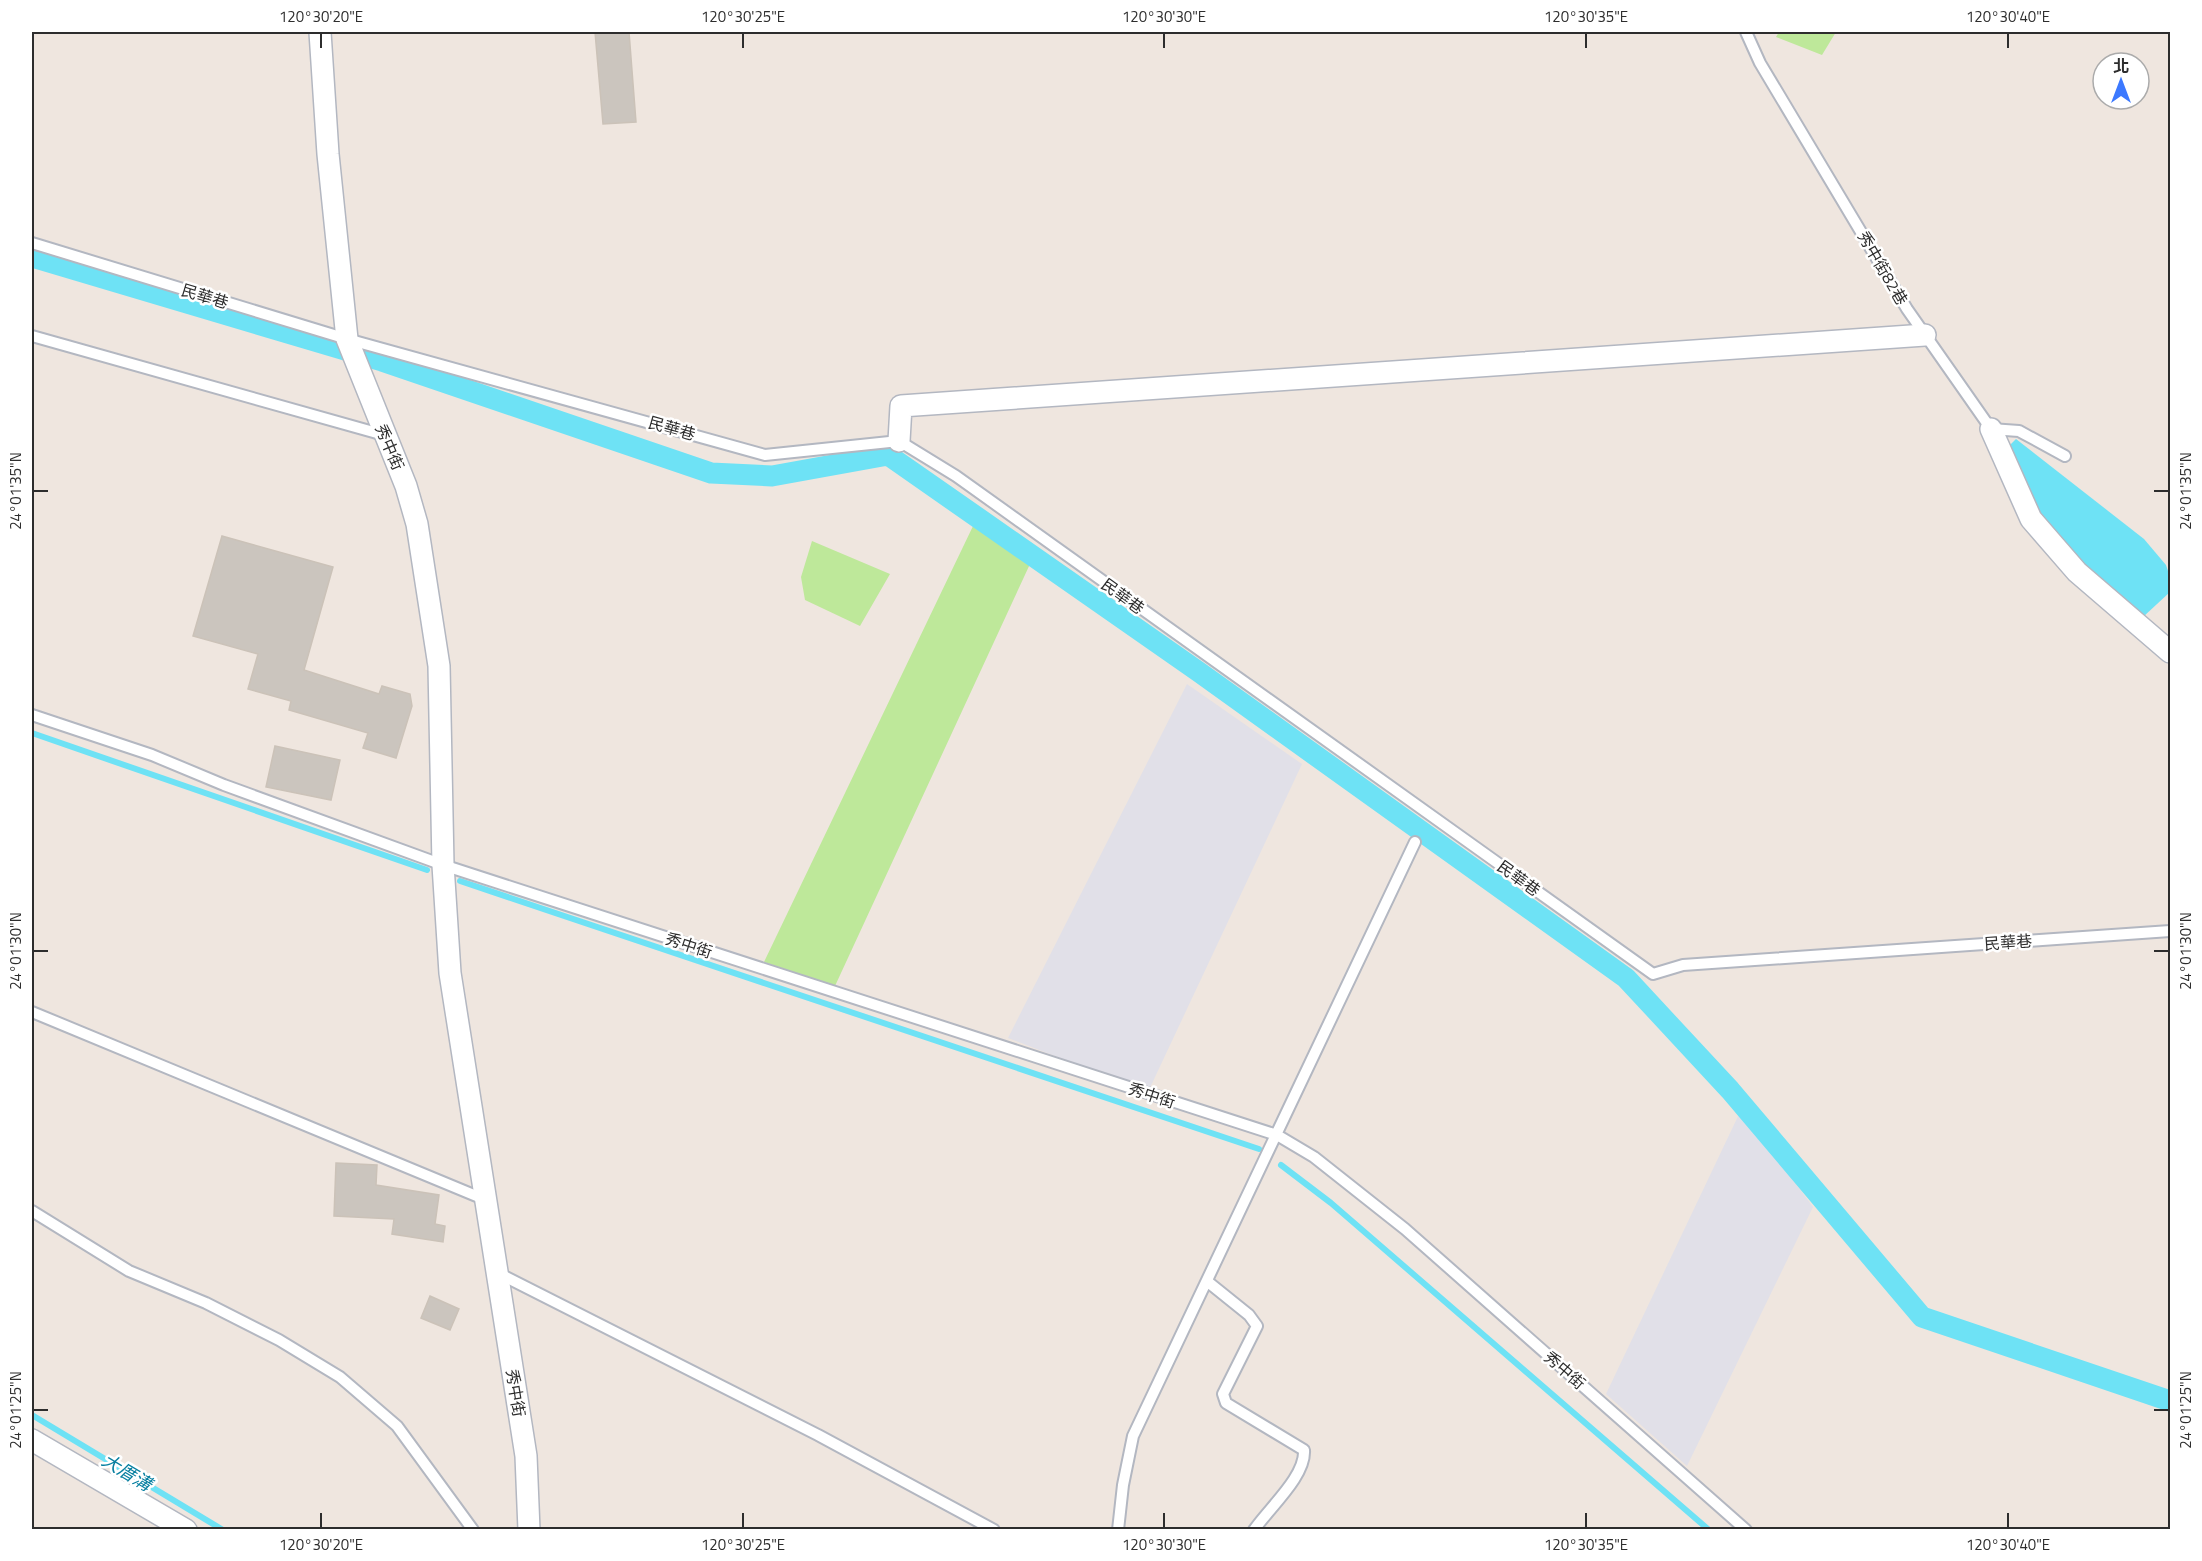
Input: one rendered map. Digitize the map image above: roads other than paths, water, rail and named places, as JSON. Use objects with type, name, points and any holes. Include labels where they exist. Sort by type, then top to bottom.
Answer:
[{"type":"street","name":"秀中街","points":[[320,32],[328,154],[347,339],[406,486],[417,524],[439,666],[443,865],[450,973],[526,1456],[529,1530]]},
{"type":"street","points":[[899,441],[901,406],[1925,335]]},
{"type":"street","points":[[1991,429],[2031,519],[2077,572],[2170,652]]},
{"type":"street","points":[[32,1440],[186,1530]]},
{"type":"lane","name":"秀中街82巷","points":[[1746,32],[1760,63],[1925,335],[1991,429]]},
{"type":"lane","name":"民華巷","points":[[32,243],[347,339],[765,455],[899,441],[956,476],[1653,974],[1683,964],[2170,931]]},
{"type":"lane","points":[[32,336],[385,436]]},
{"type":"lane","points":[[1991,429],[2019,431],[2065,456]]},
{"type":"lane","name":"秀中街","points":[[32,715],[152,755],[224,785],[443,865],[1276,1135],[1314,1157],[1405,1229],[1746,1530]]},
{"type":"lane","points":[[1118,1530],[1123,1485],[1133,1436],[1415,842]]},
{"type":"lane","points":[[32,1012],[486,1200]]},
{"type":"lane","points":[[32,1211],[129,1271],[206,1303],[279,1340],[340,1377],[397,1426],[473,1530]]},
{"type":"lane","points":[[498,1278],[500,1274],[818,1435],[994,1530]]},
{"type":"lane","points":[[1208,1282],[1249,1315],[1257,1326],[1222,1394],[1226,1403],[1304,1450],[1305,1460],[1283,1495],[1254,1530]]},
{"type":"water","points":[[2016,439],[2144,539],[2166,565],[2170,577],[2170,592],[2143,617],[2074,554],[2037,511],[2008,447]]},
{"type":"waterway","points":[[32,257],[382,361],[711,473],[772,476],[888,455],[1199,672],[1626,978],[1730,1090],[1922,1317],[2170,1401]]},
{"type":"waterway","points":[[32,733],[427,870]]},
{"type":"waterway","points":[[460,881],[1259,1149]]},
{"type":"waterway","points":[[1281,1165],[1331,1203],[1709,1530]]},
{"type":"waterway","name":"大厝溝","points":[[32,1415],[223,1530]]}]
